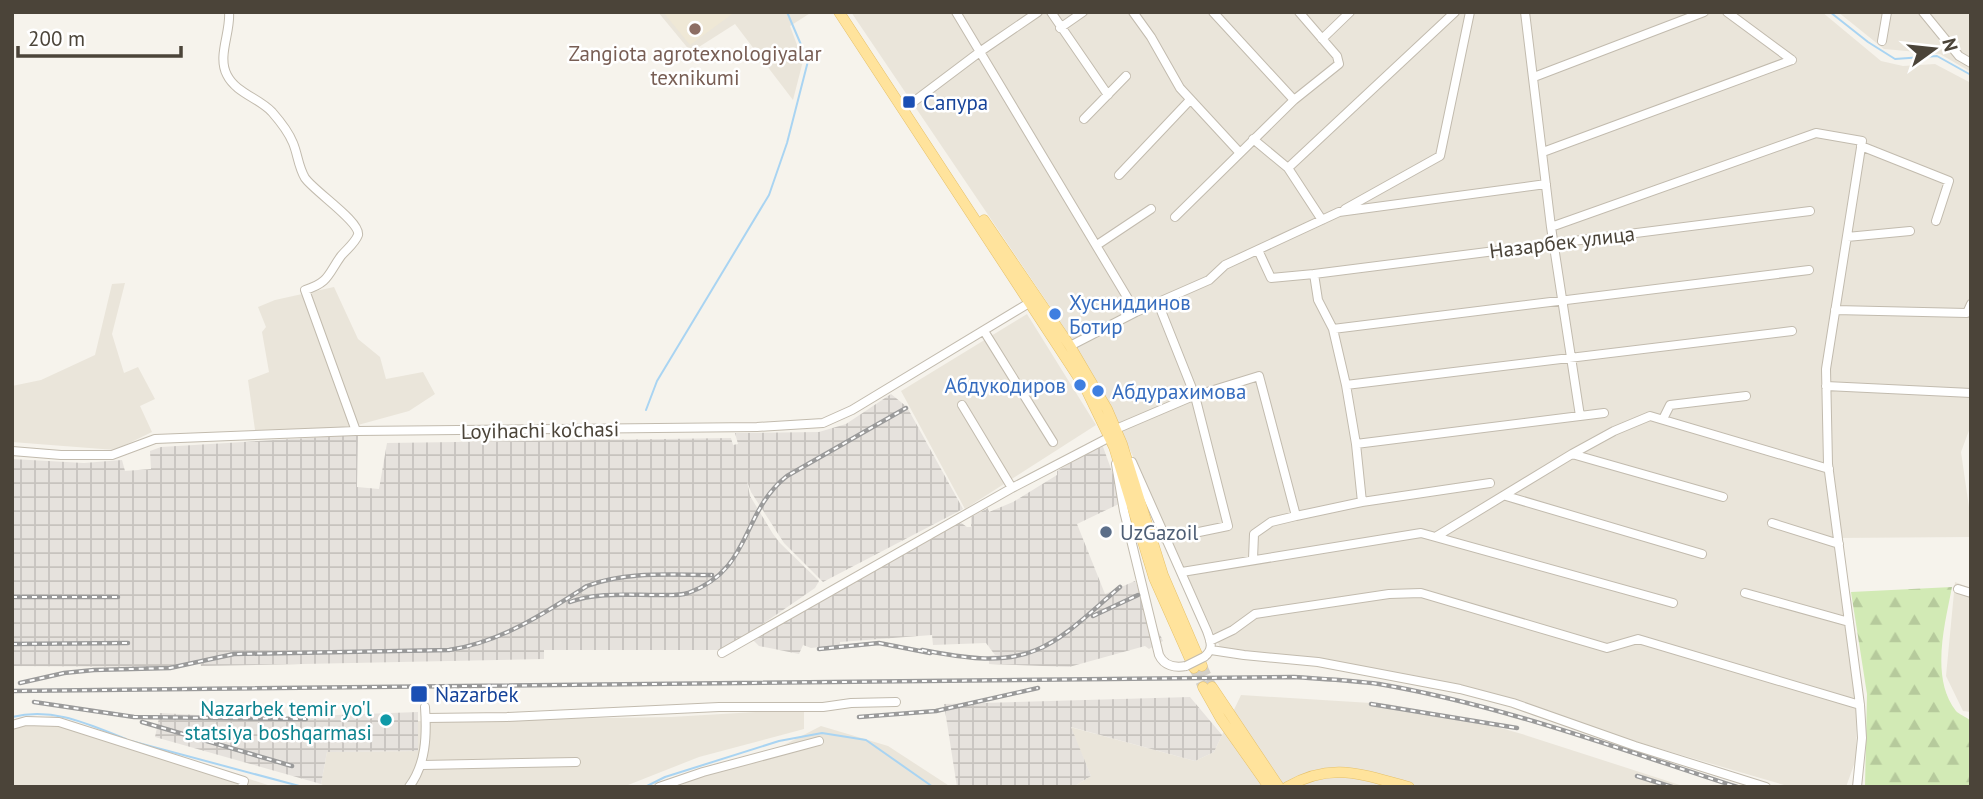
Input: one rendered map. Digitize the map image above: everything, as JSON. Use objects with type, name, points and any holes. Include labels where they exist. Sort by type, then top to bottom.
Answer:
[{"type":"main road","points":[[839,12],[1034,300],[1070,346],[1095,387],[1155,553],[1201,658]]},
{"type":"main road","points":[[847,12],[1034,300],[1116,439]]},
{"type":"main road","points":[[1269,787],[1221,719],[1207,687],[1279,787]]},
{"type":"main road","points":[[1287,787],[1311,775],[1337,771],[1409,787]]},
{"type":"street","points":[[229,12],[223,61],[227,76],[238,88],[271,110],[293,142],[299,167],[306,179],[358,228],[354,242],[341,256],[329,277],[319,286],[305,290],[356,431]]},
{"type":"street","points":[[956,12],[1136,312]]},
{"type":"street","points":[[908,106],[1038,12]]},
{"type":"street","points":[[1051,12],[1108,95]]},
{"type":"street","points":[[1060,28],[1083,12]]},
{"type":"street","points":[[1133,12],[1151,37],[1180,88],[1241,153]]},
{"type":"street","points":[[1213,12],[1294,100]]},
{"type":"street","points":[[1175,217],[1294,100],[1339,64],[1337,56],[1299,12]]},
{"type":"street","points":[[1322,39],[1350,12]]},
{"type":"street","points":[[1288,167],[1455,12]]},
{"type":"street","points":[[1070,346],[1136,312],[1209,280],[1225,265],[1339,212],[1440,156],[1470,12]]},
{"type":"street","points":[[1525,12],[1551,227],[1580,416]]},
{"type":"street","points":[[1534,77],[1704,12]]},
{"type":"street","points":[[1543,152],[1793,60],[1727,12]]},
{"type":"street","points":[[1882,41],[1887,12]]},
{"type":"street","points":[[1923,12],[1959,57],[1970,62]]},
{"type":"street","points":[[1084,119],[1126,76]]},
{"type":"street","points":[[1119,175],[1190,100]]},
{"type":"street","points":[[1551,227],[1816,133],[1862,141],[1826,369],[1829,469],[1860,705],[1862,738],[1857,787]]},
{"type":"street","points":[[1253,139],[1288,167],[1322,220]]},
{"type":"street","points":[[1861,146],[1950,181],[1936,221]]},
{"type":"street","points":[[1339,212],[1546,184]]},
{"type":"street","points":[[1097,245],[1151,209]]},
{"type":"street","name":"Назарбек улица","points":[[1258,250],[1271,278],[1810,211]]},
{"type":"street","points":[[1847,237],[1910,231]]},
{"type":"street","points":[[1333,329],[1809,270]]},
{"type":"street","points":[[1314,274],[1318,300],[1333,329],[1346,385],[1362,502]]},
{"type":"street","name":"Loyihachi ko'chasi","points":[[12,451],[112,455],[155,439],[356,431],[757,428],[823,423],[852,410],[1034,300]]},
{"type":"street","points":[[1158,303],[1195,396],[1228,526],[1165,539]]},
{"type":"street","points":[[1835,310],[1967,313],[1971,303]]},
{"type":"street","points":[[984,331],[1053,442]]},
{"type":"street","points":[[1346,385],[1792,331]]},
{"type":"street","points":[[722,653],[1012,488],[1116,439],[1195,396],[1259,376],[1296,516]]},
{"type":"street","points":[[1826,386],[1971,393]]},
{"type":"street","points":[[1663,419],[1670,405],[1746,396]]},
{"type":"street","points":[[962,405],[1012,488]]},
{"type":"street","points":[[1356,444],[1604,413]]},
{"type":"street","points":[[1437,536],[1572,454],[1614,431],[1650,416],[1829,469]]},
{"type":"street","points":[[1116,439],[1182,572],[1201,658]]},
{"type":"street","points":[[1116,439],[1124,511],[1159,655],[1172,666],[1201,658],[1244,655],[1318,662],[1460,689],[1513,703],[1635,746],[1766,787]]},
{"type":"street","points":[[1572,454],[1723,497]]},
{"type":"street","points":[[1253,559],[1254,534],[1271,522],[1362,502],[1490,483]]},
{"type":"street","points":[[1506,496],[1702,554]]},
{"type":"street","points":[[1772,523],[1839,544]]},
{"type":"street","points":[[1182,572],[1421,533],[1673,603]]},
{"type":"street","points":[[1958,589],[1971,593]]},
{"type":"street","points":[[1201,658],[1255,614],[1389,594],[1421,593],[1607,648],[1638,639],[1860,705]]},
{"type":"street","points":[[1745,593],[1849,622]]},
{"type":"street","points":[[426,718],[719,707],[823,707],[896,702]]},
{"type":"street","points":[[409,787],[422,765],[425,707]]},
{"type":"street","points":[[12,725],[26,722],[60,722],[244,781],[242,787]]},
{"type":"street","points":[[659,787],[703,772],[819,741]]},
{"type":"street","points":[[422,765],[576,762]]},
{"type":"shaded area","points":[[658,12],[812,12],[790,26],[803,61],[793,100],[735,24],[691,52]]},
{"type":"shaded area","name":"Zangiota agrotexnologiyalar texnikumi","points":[[663,12],[735,12],[690,45]]},
{"type":"shaded area","points":[[851,12],[1822,12],[1881,61],[1903,66],[1935,64],[1971,83],[1971,425],[1961,452],[1971,537],[1834,538],[1857,709],[1856,759],[1846,787],[1791,787],[1476,695],[1220,647],[1115,417],[1049,305]]},
{"type":"shaded area","points":[[1838,12],[1971,12],[1971,72],[1940,54],[1884,49]]},
{"type":"shaded area","points":[[125,283],[112,334],[124,373],[138,367],[155,399],[140,406],[152,432],[115,450],[12,442],[12,386],[41,380],[95,355],[112,284]]},
{"type":"shaded area","points":[[334,287],[358,339],[380,357],[386,379],[423,372],[435,394],[409,411],[347,428],[255,430],[248,380],[269,372],[262,332],[266,327],[258,307],[275,300]]},
{"type":"shaded area","points":[[1027,314],[1096,425],[965,509],[901,391]]},
{"type":"shaded area","points":[[891,394],[907,407],[963,509],[823,582],[784,543],[751,492],[747,481],[750,496],[773,534],[819,581],[815,588],[725,650],[544,650],[544,659],[201,666],[200,659],[161,667],[12,666],[12,459],[84,463],[122,460],[125,471],[151,469],[150,451],[161,447],[358,435],[357,487],[379,489],[387,443],[731,438],[733,445],[738,444],[735,433],[819,432],[846,424]]},
{"type":"shaded area","points":[[1102,444],[1123,502],[1077,524],[1105,594],[1135,581],[1163,641],[1149,649],[1145,646],[1069,667],[989,664],[989,656],[995,655],[986,643],[933,645],[932,635],[840,642],[840,645],[811,648],[803,645],[799,654],[759,646],[753,640],[960,522],[971,527],[971,517],[988,508],[989,512],[1013,502]]},
{"type":"shaded area","points":[[1955,582],[1971,588],[1971,712],[1963,711],[1946,676]]},
{"type":"shaded area","points":[[1241,695],[1387,704],[1465,718],[1686,787],[1073,787],[1091,776],[1070,727],[1195,761],[1214,752]]},
{"type":"shaded area","points":[[1190,697],[1222,735],[1214,752],[1195,761],[1071,727],[1091,776],[1073,787],[957,787],[944,704]]},
{"type":"shaded area","points":[[804,709],[804,729],[699,757],[623,787],[327,787],[321,784],[327,752],[418,751],[418,721],[671,717]]},
{"type":"shaded area","points":[[418,712],[418,751],[327,752],[321,784],[155,737],[160,713],[255,718]]},
{"type":"shaded area","points":[[52,716],[274,787],[12,787],[12,722]]},
{"type":"shaded area","points":[[821,726],[888,746],[951,787],[672,787],[784,745]]},
{"type":"green space","points":[[1952,587],[1943,634],[1941,667],[1948,698],[1956,711],[1970,720],[1971,787],[1865,787],[1867,694],[1851,592]]},
{"type":"waterway","points":[[646,410],[657,381],[769,195],[787,143],[808,61],[787,12]]},
{"type":"waterway","points":[[1830,12],[1895,59],[1937,56],[1971,75]]},
{"type":"waterway","points":[[12,717],[27,714],[57,716],[126,739]]},
{"type":"waterway","points":[[645,787],[665,777],[779,741],[822,733],[866,740],[933,787]]},
{"type":"waterway","points":[[131,741],[303,787]]},
{"type":"tunnel","points":[[1202,666],[1212,687]]},
{"type":"tunnel","points":[[1194,668],[1203,687]]},
{"type":"railway","points":[[570,602],[602,595],[680,595],[709,583],[724,570],[735,555],[761,507],[787,476],[906,408]]},
{"type":"railway","points":[[20,683],[64,673],[170,668],[234,654],[449,650],[504,634],[587,586],[602,581],[649,575],[712,575]]},
{"type":"railway","points":[[922,650],[980,658],[1023,655],[1058,638],[1120,587]]},
{"type":"railway","points":[[1093,616],[1138,595]]},
{"type":"railway","points":[[12,597],[118,597]]},
{"type":"railway","points":[[12,644],[128,643]]},
{"type":"railway","points":[[819,649],[879,643],[930,653]]},
{"type":"railway","points":[[12,691],[1294,677],[1379,684],[1470,704],[1560,729],[1737,787]]},
{"type":"railway","points":[[859,717],[936,711],[1038,688]]},
{"type":"railway","points":[[34,702],[134,717],[306,719]]},
{"type":"railway","points":[[1371,704],[1517,728]]},
{"type":"railway","points":[[142,722],[292,766]]},
{"type":"railway","points":[[1637,776],[1672,787]]},
{"type":"place","name":"Zangiota agrotexnologiyalar texnikumi","points":[[695,29]]},
{"type":"place","name":"Сапура","points":[[909,102]]},
{"type":"place","name":"Хусниддинов Ботир","points":[[1055,314]]},
{"type":"place","name":"Абдукодиров","points":[[1080,385]]},
{"type":"place","name":"Абдурахимова","points":[[1098,391]]},
{"type":"place","name":"UzGazoil","points":[[1106,532]]},
{"type":"place","name":"Nazarbek","points":[[419,694]]},
{"type":"place","name":"Nazarbek temir yo'l statsiya boshqarmasi","points":[[386,720]]}]
